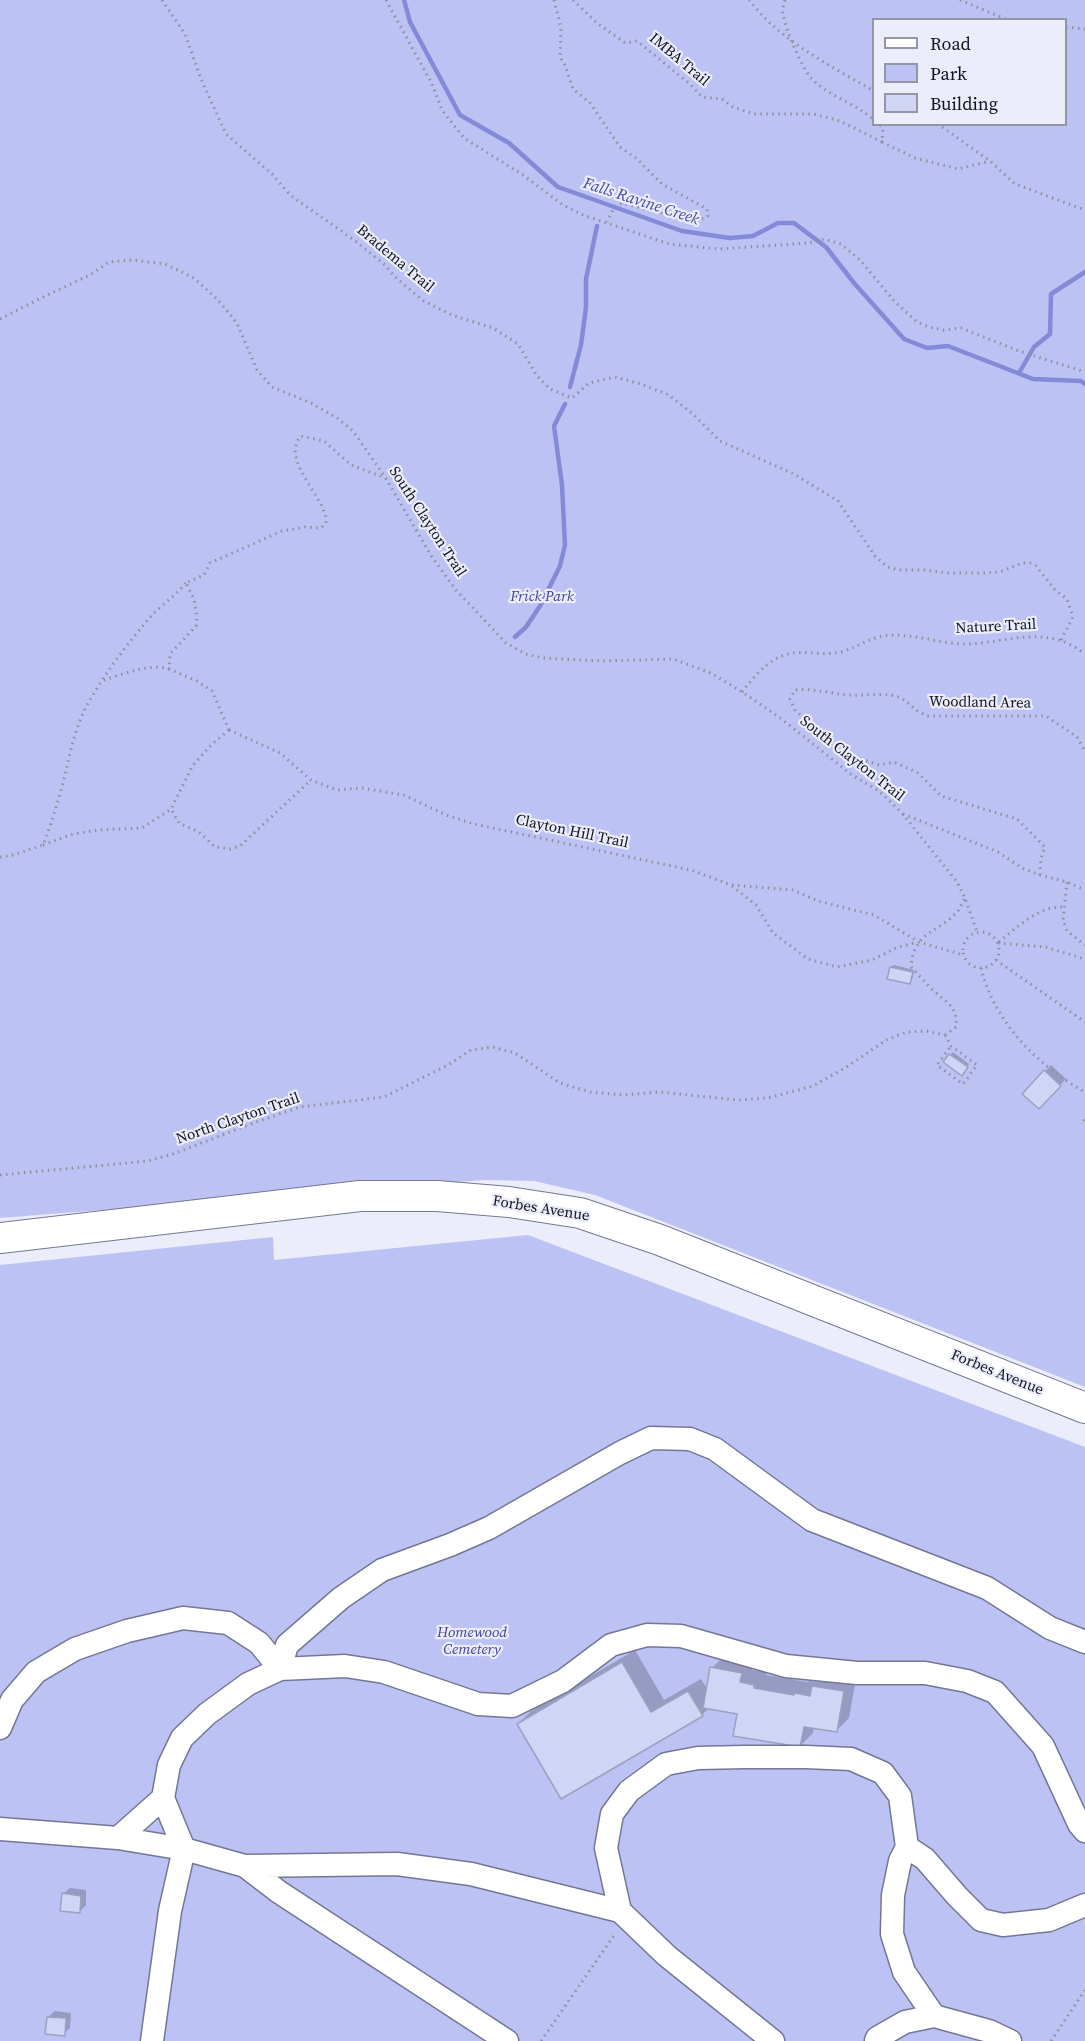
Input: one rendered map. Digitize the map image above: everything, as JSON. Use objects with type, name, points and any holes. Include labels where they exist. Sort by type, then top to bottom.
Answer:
[{"type":"main road","name":"Forbes Avenue","points":[[0,1238],[360,1196],[437,1196],[509,1202],[580,1213],[660,1240],[1085,1408]]},
{"type":"lane","points":[[280,1669],[287,1645],[341,1598],[382,1570],[489,1528],[620,1453],[651,1438],[690,1439],[715,1449],[812,1520],[987,1588],[1050,1628],[1085,1642]]},
{"type":"lane","points":[[0,1728],[12,1700],[36,1672],[75,1649],[127,1631],[183,1618],[228,1623],[259,1642],[280,1669]]},
{"type":"lane","points":[[152,2041],[170,1911],[184,1849],[163,1798],[169,1765],[183,1738],[207,1714],[248,1684],[280,1669],[345,1666],[384,1672],[478,1704],[512,1706],[563,1681],[611,1645],[647,1635],[681,1636],[786,1666],[857,1673],[925,1672],[967,1681],[995,1692],[1043,1746],[1085,1831]]},
{"type":"lane","points":[[623,1914],[606,1848],[612,1814],[629,1791],[666,1764],[698,1758],[851,1759],[884,1773],[900,1796],[907,1847],[900,1861],[893,1894],[892,1934],[904,1972],[934,2016]]},
{"type":"lane","points":[[118,1838],[163,1798]]},
{"type":"lane","points":[[0,1829],[118,1838],[184,1849],[245,1866],[397,1864],[471,1874],[623,1914],[667,1956],[773,2041]]},
{"type":"lane","points":[[907,1847],[925,1859],[981,1920],[1003,1924],[1050,1920],[1085,1905]]},
{"type":"lane","points":[[245,1866],[279,1892],[507,2041]]},
{"type":"lane","points":[[876,2041],[905,2022],[934,2016],[989,2031],[1010,2041]]},
{"type":"path","name":"Bradema Trail","points":[[162,0],[185,34],[201,79],[226,134],[273,175],[290,195],[362,246],[422,300],[452,315],[493,328],[518,344],[537,376],[550,389],[572,398],[589,383],[615,377],[669,395],[694,415],[720,441],[794,474],[838,501],[875,556],[887,567],[899,570],[960,573],[1000,572],[1022,563],[1036,566],[1055,590],[1067,599],[1073,617],[1061,640]]},
{"type":"path","points":[[386,0],[432,84],[442,110],[464,138],[523,175],[562,205],[583,215],[669,244],[719,249],[808,243],[824,239],[841,244],[860,260],[895,302],[917,322],[945,330],[961,328],[1019,351],[1085,372]]},
{"type":"path","points":[[554,0],[561,28],[560,57],[573,89],[590,103],[620,147],[637,159],[662,184],[707,209],[708,216],[699,220],[647,210],[623,202],[614,207],[607,222]]},
{"type":"path","name":"IMBA Trail","points":[[573,0],[597,23],[626,43],[637,41],[690,84],[702,97],[722,99],[733,107],[754,114],[814,114],[840,121],[915,158],[958,169],[990,161]]},
{"type":"path","points":[[749,0],[770,23],[791,40],[872,90]]},
{"type":"path","points":[[785,0],[782,11],[791,40],[810,77],[840,99],[864,111],[872,119]]},
{"type":"path","points":[[960,0],[1003,18]]},
{"type":"path","points":[[1067,27],[1085,29]]},
{"type":"path","points":[[881,126],[883,128],[882,142]]},
{"type":"path","points":[[940,126],[990,161],[1015,184],[1085,210]]},
{"type":"path","name":"South Clayton Trail","points":[[0,319],[90,275],[109,262],[132,260],[165,264],[194,278],[218,300],[237,323],[257,370],[272,387],[311,403],[337,418],[353,431],[385,477],[426,548],[456,590],[506,643],[526,654],[543,658],[602,661],[673,659],[711,673],[742,692],[779,717],[852,775],[879,791],[902,813],[957,882],[977,932]]},
{"type":"path","points":[[43,845],[56,809],[75,736],[85,710],[102,681],[154,613],[186,584],[204,574],[210,563],[282,531],[305,527],[321,528],[326,523],[327,516],[307,483],[295,452],[295,442],[301,436],[324,441],[351,465],[385,477]]},
{"type":"path","points":[[169,669],[170,654],[196,626],[194,599],[186,584]]},
{"type":"path","name":"Nature Trail","points":[[742,692],[763,667],[786,655],[841,652],[868,639],[892,635],[966,644],[1038,636],[1061,640],[1085,654]]},
{"type":"path","points":[[0,857],[14,855],[73,834],[142,828],[171,809],[193,765],[212,744],[229,730],[212,691],[197,681],[169,669],[160,667],[132,672],[102,681]]},
{"type":"path","name":"Woodland Area","points":[[1040,875],[1041,858],[1045,847],[1017,819],[941,796],[918,773],[894,762],[879,765],[836,750],[795,710],[790,699],[795,690],[826,691],[849,696],[874,695],[900,698],[916,712],[928,716],[1046,716],[1077,737],[1085,751]]},
{"type":"path","name":"Clayton Hill Trail","points":[[229,730],[280,753],[311,780],[338,790],[362,788],[404,795],[446,815],[474,824],[691,870],[731,885],[793,890],[818,901],[874,915],[918,942],[963,955]]},
{"type":"path","points":[[1077,737],[1085,736]]},
{"type":"path","points":[[830,757],[836,750]]},
{"type":"path","points":[[171,809],[179,822],[199,832],[215,847],[230,849],[240,846],[311,780]]},
{"type":"path","points":[[902,813],[998,852],[1022,868],[1085,890]]},
{"type":"path","points":[[1067,882],[1063,920],[1067,931],[1085,945]]},
{"type":"path","points":[[731,885],[756,905],[773,933],[808,959],[837,967],[872,960],[896,948],[918,942],[957,912],[965,898]]},
{"type":"path","points":[[998,943],[1026,920],[1052,906],[1064,907]]},
{"type":"path","points":[[977,932],[991,934],[998,943],[999,954],[996,960],[981,968],[970,964],[963,955],[966,939],[977,932]]},
{"type":"path","points":[[918,942],[911,956],[911,967],[952,1007],[957,1018],[956,1027],[945,1035],[951,1046],[977,1065],[963,1084],[937,1065],[951,1046]]},
{"type":"path","points":[[998,943],[1045,947],[1085,959]]},
{"type":"path","points":[[996,960],[1085,1022]]},
{"type":"path","points":[[981,968],[991,994],[1020,1041],[1052,1071],[1085,1092]]},
{"type":"path","name":"North Clayton Trail","points":[[0,1175],[147,1161],[172,1155],[300,1107],[384,1097],[448,1065],[471,1050],[493,1047],[515,1053],[560,1083],[590,1092],[624,1095],[659,1092],[738,1100],[768,1098],[813,1086],[888,1039],[907,1032],[926,1031],[945,1035]]},
{"type":"path","points":[[542,2041],[623,1914]]},
{"type":"path","points":[[1051,2041],[1085,1990]]},
{"type":"green space","name":"Frick Park","points":[[0,0],[1085,0],[1085,1387],[595,1195],[534,1181],[483,1180],[0,1218]]},
{"type":"green space","name":"Homewood Cemetery","points":[[528,1235],[1085,1447],[1085,2041],[0,2041],[0,1265],[273,1237],[274,1260]]},
{"type":"building","points":[[890,967],[913,972],[910,984],[887,979]]},
{"type":"building","points":[[949,1054],[968,1067],[962,1076],[943,1062]]},
{"type":"building","points":[[1044,1070],[1061,1086],[1039,1109],[1022,1094]]},
{"type":"building","points":[[622,1662],[651,1712],[688,1691],[703,1716],[561,1799],[517,1724]]},
{"type":"building","points":[[710,1667],[742,1673],[740,1682],[754,1685],[754,1688],[810,1696],[812,1686],[844,1691],[837,1732],[804,1727],[800,1747],[733,1736],[737,1714],[703,1708]]},
{"type":"building","points":[[62,1893],[81,1896],[80,1913],[60,1911]]},
{"type":"building","points":[[47,2017],[66,2018],[65,2036],[45,2034]]},
{"type":"waterway","name":"Falls Ravine Creek","points":[[404,0],[410,22],[460,115],[509,143],[558,187],[682,231],[730,238],[753,236],[778,223],[794,223],[826,247],[854,283],[904,339],[927,348],[948,346],[1033,379],[1081,381],[1085,384]]},
{"type":"waterway","points":[[570,387],[581,345],[586,307],[586,279],[597,226]]},
{"type":"waterway","points":[[1019,373],[1034,347],[1050,334],[1051,294],[1085,272]]},
{"type":"waterway","points":[[515,637],[526,627],[540,606],[560,566],[565,545],[562,485],[554,426],[565,404]]}]
